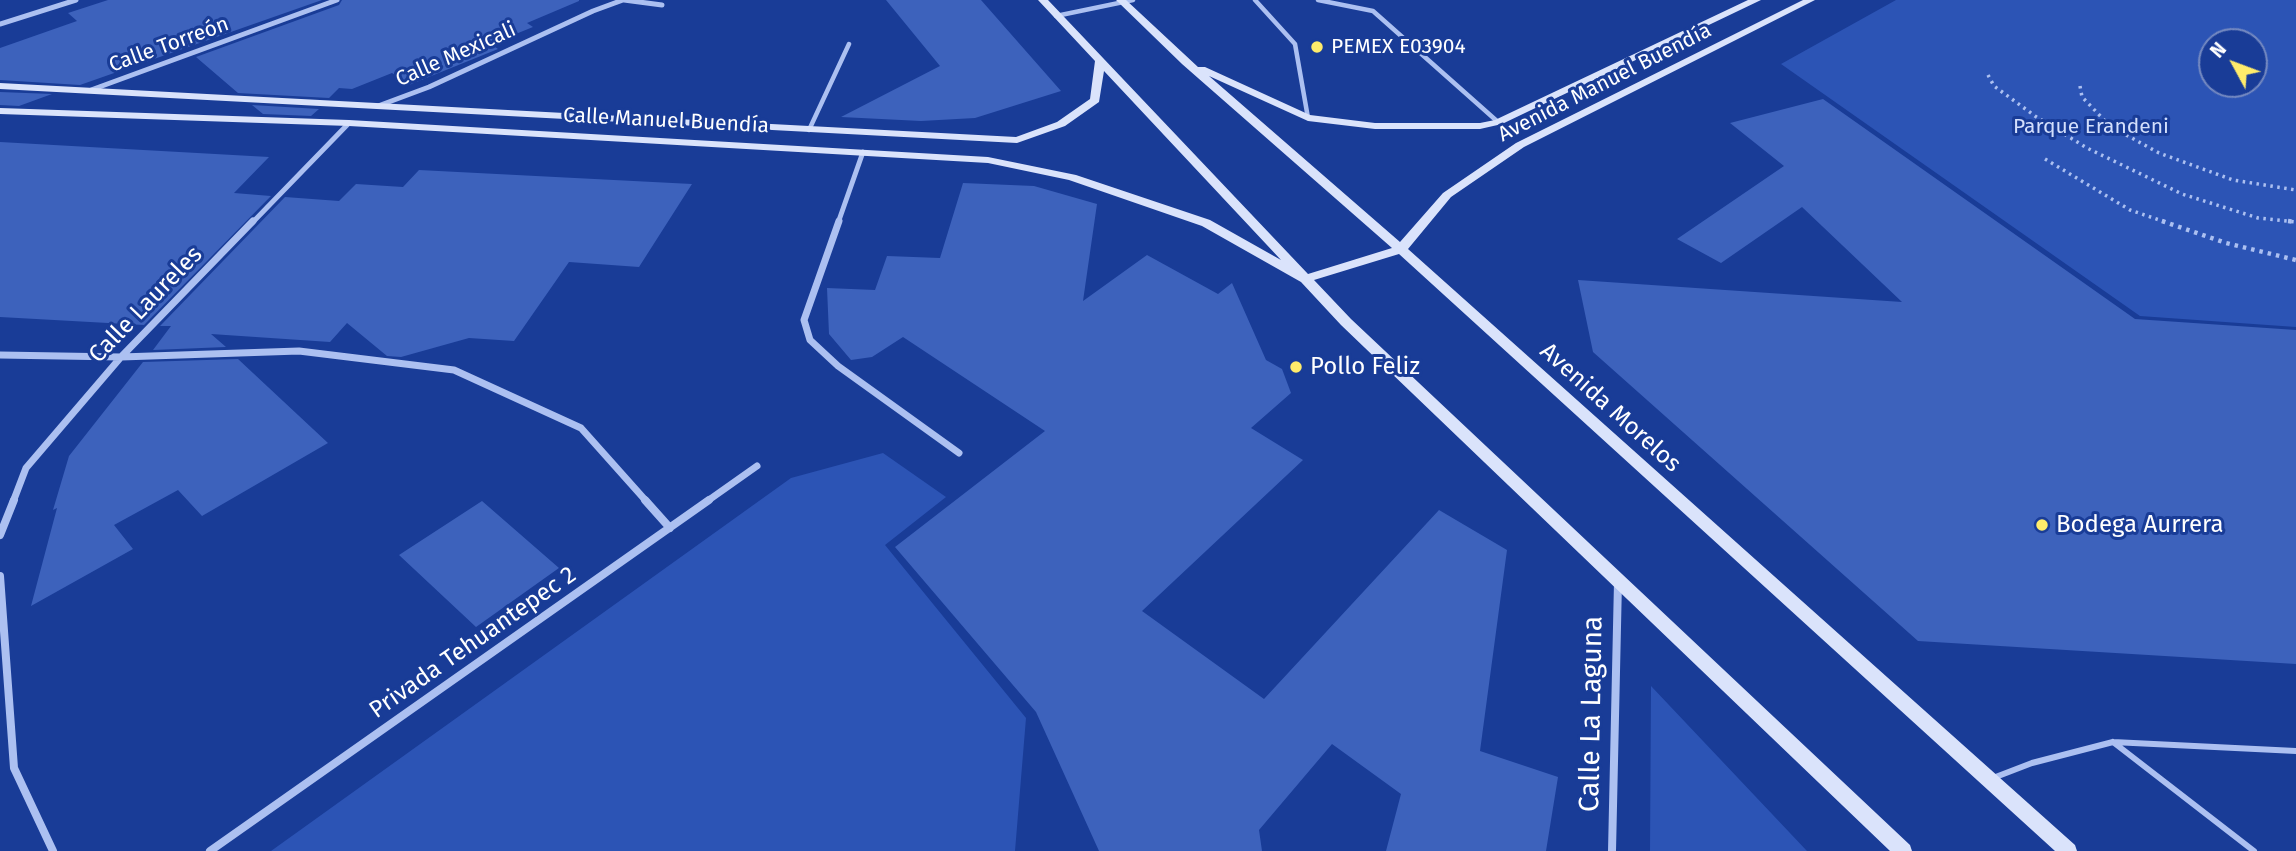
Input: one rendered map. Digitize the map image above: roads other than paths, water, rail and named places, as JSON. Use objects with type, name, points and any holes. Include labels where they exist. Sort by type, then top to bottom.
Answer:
[{"type":"street","points":[[0,24],[76,0]]},
{"type":"street","name":"Calle Torreón","points":[[91,90],[337,0]]},
{"type":"street","name":"Calle Mexicali","points":[[378,106],[429,88],[593,11],[624,0],[662,5]]},
{"type":"street","points":[[1043,0],[1346,322],[1903,851]]},
{"type":"street","name":"Avenida Manuel Buendía","points":[[1186,62],[1308,118],[1375,127],[1480,126],[1498,122],[1756,0]]},
{"type":"street","name":"Avenida Manuel Buendía","points":[[1401,249],[1447,195],[1520,145],[1810,0]]},
{"type":"street","name":"Avenida Morelos","points":[[1126,1],[1186,62],[1401,249],[2068,851]]},
{"type":"street","name":"Calle Manuel Buendía","points":[[0,86],[1017,140],[1061,124],[1096,100],[1100,60]]},
{"type":"street","name":"Calle Manuel Buendía","points":[[0,111],[349,123],[988,159],[1072,177],[1206,223],[1305,279]]},
{"type":"street","name":"Calle Laureles","points":[[0,535],[26,468],[121,357],[349,123]]},
{"type":"street","points":[[863,152],[804,320],[810,340],[838,366],[959,453]]},
{"type":"street","points":[[1305,279],[1401,249]]},
{"type":"street","points":[[0,355],[121,357],[299,351],[454,370],[581,428],[670,528]]},
{"type":"street","name":"Privada Tehuantepec 2","points":[[210,851],[757,466]]},
{"type":"street","points":[[0,576],[14,768],[52,851]]},
{"type":"street","name":"Calle La Laguna","points":[[1612,851],[1618,579]]},
{"type":"lane","points":[[1255,0],[1294,44],[1308,118]]},
{"type":"lane","points":[[1318,0],[1373,11],[1498,122]]},
{"type":"lane","points":[[1056,16],[1126,1]]},
{"type":"lane","points":[[809,130],[849,44]]},
{"type":"lane","points":[[2113,742],[2254,851]]},
{"type":"lane","points":[[1987,780],[2032,763],[2113,742],[2296,751]]},
{"type":"place","name":"PEMEX E03904","points":[[1317,47]]},
{"type":"place","name":"Pollo Feliz","points":[[1296,367]]},
{"type":"place","name":"Bodega Aurrera","points":[[2042,525]]},
{"type":"park label","name":"Parque Erandeni","points":[[2091,127]]}]
